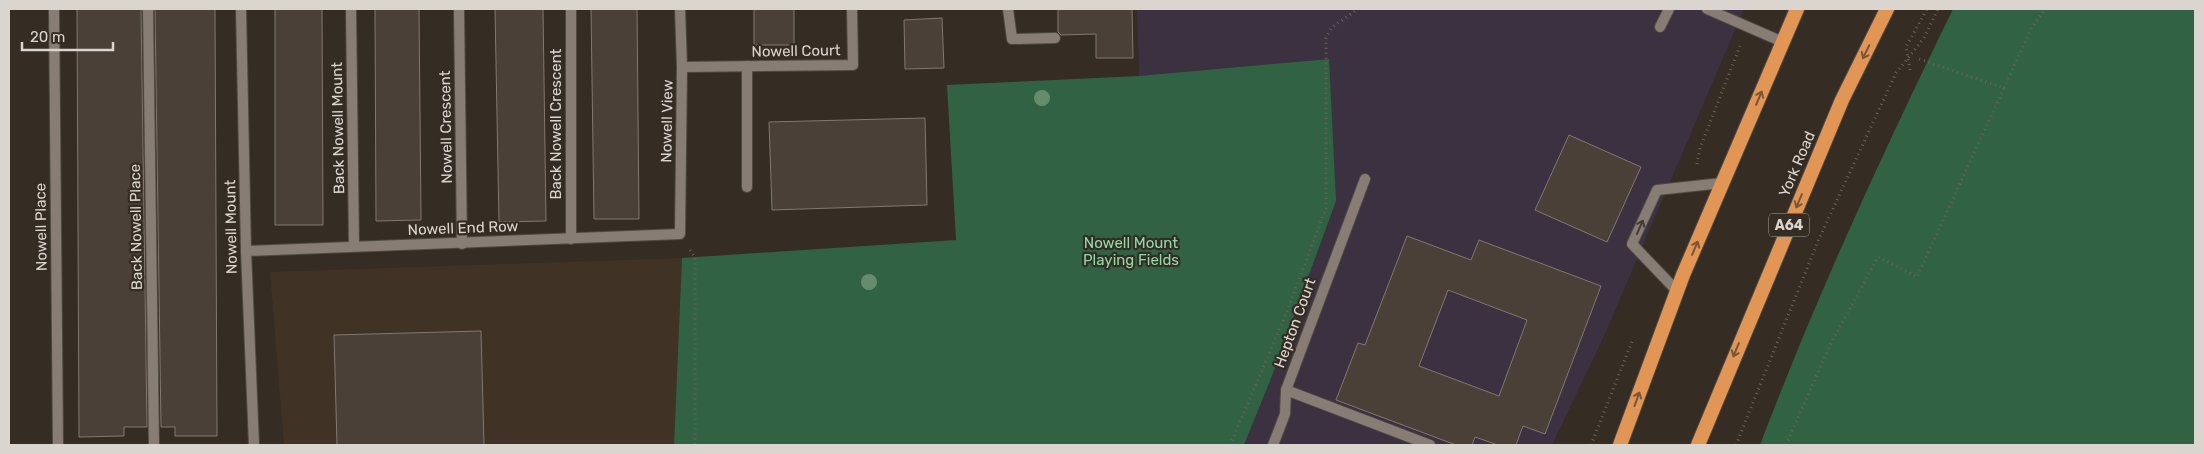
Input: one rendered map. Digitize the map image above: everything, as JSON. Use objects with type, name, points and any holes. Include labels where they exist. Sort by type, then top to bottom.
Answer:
[{"type":"highway","points":[[1620,445],[1677,291],[1797,9]]},
{"type":"highway","name":"York Road","points":[[1698,445],[1842,100],[1887,9]]},
{"type":"street","name":"Nowell Place","points":[[54,9],[58,445]]},
{"type":"street","name":"Back Nowell Place","points":[[148,9],[154,445]]},
{"type":"street","name":"Nowell Mount","points":[[241,9],[246,251],[254,445]]},
{"type":"street","name":"Back Nowell Mount","points":[[351,9],[354,246]]},
{"type":"street","name":"Nowell Crescent","points":[[459,9],[462,244]]},
{"type":"street","name":"Back Nowell Crescent","points":[[571,9],[571,239]]},
{"type":"street","name":"Nowell View","points":[[680,9],[682,67],[680,234]]},
{"type":"street","name":"Nowell Court","points":[[682,67],[853,65],[852,9]]},
{"type":"street","points":[[1008,9],[1012,39],[1055,38]]},
{"type":"street","points":[[1660,27],[1669,9]]},
{"type":"street","points":[[1707,9],[1783,42]]},
{"type":"street","points":[[747,66],[747,187]]},
{"type":"street","name":"Hepton Court","points":[[1365,179],[1286,390],[1430,445]]},
{"type":"street","points":[[1677,291],[1632,244],[1657,190],[1722,183]]},
{"type":"street","name":"Nowell End Row","points":[[246,251],[680,234]]},
{"type":"street","points":[[1273,445],[1285,414],[1286,390]]},
{"type":"path","points":[[1910,70],[1906,47],[1928,9]]},
{"type":"path","points":[[1736,445],[1818,241],[1896,73],[1924,38],[1938,9]]},
{"type":"path","points":[[1786,445],[1831,343],[1878,257],[1917,277],[2032,27],[2045,9]]},
{"type":"path","points":[[1230,445],[1286,314],[1326,208],[1326,38],[1331,28],[1356,11]]},
{"type":"path","points":[[1700,148],[1747,27]]},
{"type":"path","points":[[1919,59],[2004,88]]},
{"type":"path","points":[[680,234],[695,257],[695,445]]},
{"type":"shaded area","points":[[1137,9],[1744,9],[1605,334],[1552,445],[1244,445],[1270,381],[1329,59],[1139,76]]},
{"type":"shaded area","points":[[682,258],[674,445],[284,445],[270,272]]},
{"type":"green space","points":[[1953,9],[2195,9],[2195,445],[1760,445],[1851,225]]},
{"type":"green space","name":"Nowell Mount Playing Fields","points":[[1329,59],[1336,201],[1270,381],[1244,445],[674,445],[682,258],[956,240],[947,85],[1139,76]]},
{"type":"building","points":[[77,9],[141,9],[147,427],[124,427],[124,436],[79,437]]},
{"type":"building","points":[[155,9],[215,9],[217,436],[175,436],[175,427],[161,427]]},
{"type":"building","points":[[275,9],[322,9],[323,225],[275,225]]},
{"type":"building","points":[[375,9],[419,9],[421,220],[376,221]]},
{"type":"building","points":[[495,9],[543,9],[546,221],[499,222]]},
{"type":"building","points":[[591,9],[637,9],[639,219],[594,219]]},
{"type":"building","points":[[754,9],[794,9],[794,45],[754,45]]},
{"type":"building","points":[[1058,9],[1132,9],[1133,58],[1096,58],[1096,34],[1061,35],[1058,32]]},
{"type":"building","points":[[942,18],[944,68],[905,69],[904,20]]},
{"type":"building","points":[[925,118],[927,205],[772,210],[769,122]]},
{"type":"building","points":[[1569,135],[1641,167],[1607,242],[1535,210]]},
{"type":"building","points":[[1407,236],[1471,260],[1479,240],[1601,286],[1545,434],[1523,426],[1516,445],[1498,445],[1475,437],[1472,445],[1456,445],[1336,400],[1358,343],[1365,345]],"holes":[[[1448,290],[1527,320],[1499,396],[1419,366]]]},
{"type":"building","points":[[481,331],[484,445],[337,445],[334,335]]}]
